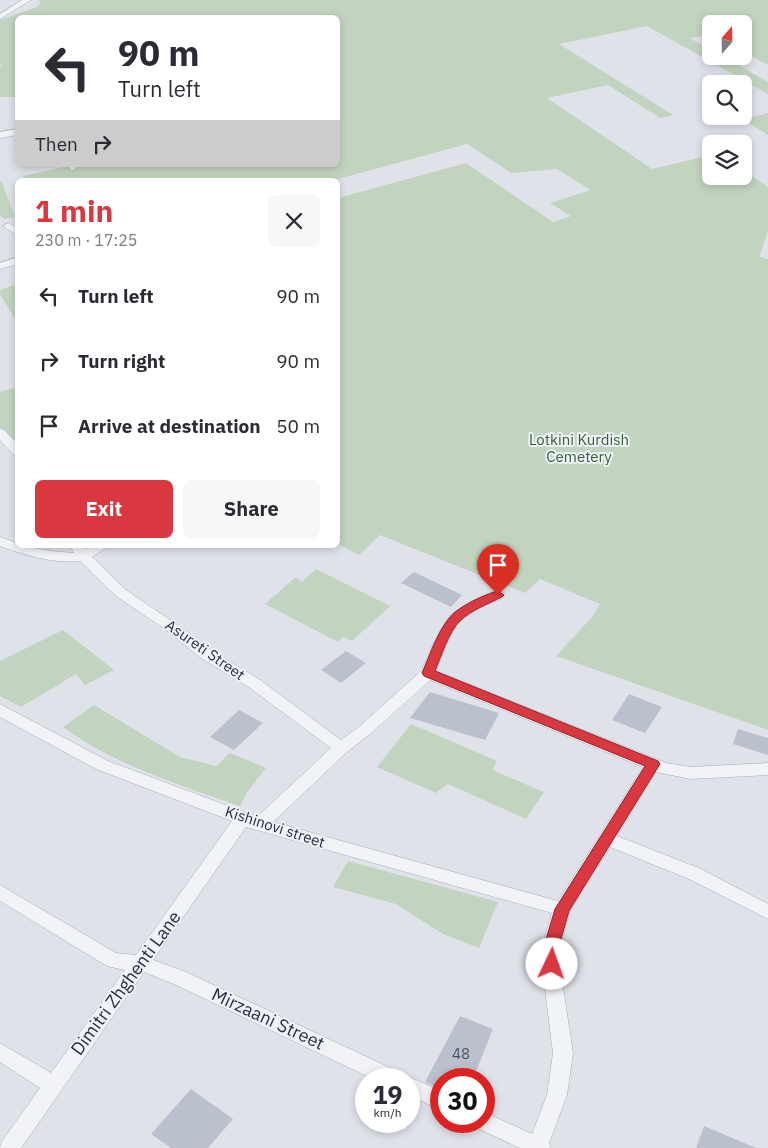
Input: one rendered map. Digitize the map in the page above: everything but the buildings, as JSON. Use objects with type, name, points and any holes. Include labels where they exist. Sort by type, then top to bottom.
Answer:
[{"type":"street","points":[[0,17],[27,0]]},
{"type":"street","points":[[0,135],[15,132]]},
{"type":"street","points":[[8,226],[15,231]]},
{"type":"street","points":[[0,266],[15,261]]},
{"type":"street","points":[[0,433],[15,449]]},
{"type":"street","points":[[0,541],[15,547]]},
{"type":"street","points":[[18,548],[28,552],[80,551]]},
{"type":"street","name":"Asureti Street","points":[[80,551],[121,593],[171,627],[206,654],[255,684],[341,748]]},
{"type":"street","points":[[259,825],[341,748],[365,730],[428,673],[454,618],[475,605],[498,595]]},
{"type":"street","points":[[428,673],[664,769],[692,773],[768,769]]},
{"type":"street","name":"Kishinovi street","points":[[0,710],[102,765],[259,825],[562,909]]},
{"type":"street","points":[[495,1126],[538,1148],[557,1095],[563,1053],[553,981],[551,946],[562,909],[653,764]]},
{"type":"street","name":"Dimitri Zhghenti Lane","points":[[8,1148],[142,963],[243,819]]},
{"type":"street","points":[[607,839],[695,874],[768,912]]},
{"type":"street","name":"Mirzaani Street","points":[[0,892],[114,961],[142,963],[180,978],[371,1068]]},
{"type":"street","points":[[0,1052],[53,1085]]},
{"type":"green space","name":"Lotkini Kurdish Cemetery","points":[[38,0],[768,0],[768,65],[752,56],[752,15],[702,15],[702,36],[690,38],[702,45],[702,57],[647,26],[559,44],[673,115],[660,118],[608,85],[547,98],[652,169],[702,157],[702,185],[752,185],[752,176],[768,187],[768,231],[759,257],[768,259],[768,730],[556,656],[593,616],[600,604],[540,579],[525,593],[380,535],[359,555],[340,545],[340,197],[466,163],[553,222],[571,216],[550,203],[591,190],[557,169],[511,173],[467,144],[340,178],[24,178],[23,176],[64,167],[340,167],[340,15],[15,15],[15,97],[0,97],[0,67],[2,65],[0,64],[0,20],[37,7],[41,3]]},
{"type":"green space","points":[[716,65],[739,65],[768,82],[768,94],[752,85],[752,75],[734,75]]},
{"type":"green space","points":[[768,113],[768,135],[752,125],[752,117]]},
{"type":"green space","points":[[0,182],[2,182],[15,217],[4,219],[0,215]]},
{"type":"green space","points":[[15,285],[15,320],[0,294],[0,290]]},
{"type":"green space","points":[[15,388],[15,442],[0,427],[0,392]]},
{"type":"green space","points":[[316,569],[390,606],[352,641],[343,637],[338,642],[265,604],[296,577],[302,582]]},
{"type":"green space","points":[[63,630],[114,670],[85,685],[76,674],[21,707],[0,696],[0,661]]},
{"type":"green space","points":[[94,705],[180,757],[216,766],[230,753],[266,768],[247,792],[240,806],[171,782],[103,752],[63,727]]},
{"type":"green space","points":[[411,724],[497,761],[492,770],[544,792],[526,819],[448,784],[436,793],[377,767]]},
{"type":"green space","points":[[348,861],[498,902],[479,948],[443,934],[396,904],[333,887]]},
{"type":"route","points":[[498,595],[475,605],[454,618],[428,673],[653,764],[562,909],[551,946],[552,964]]}]
